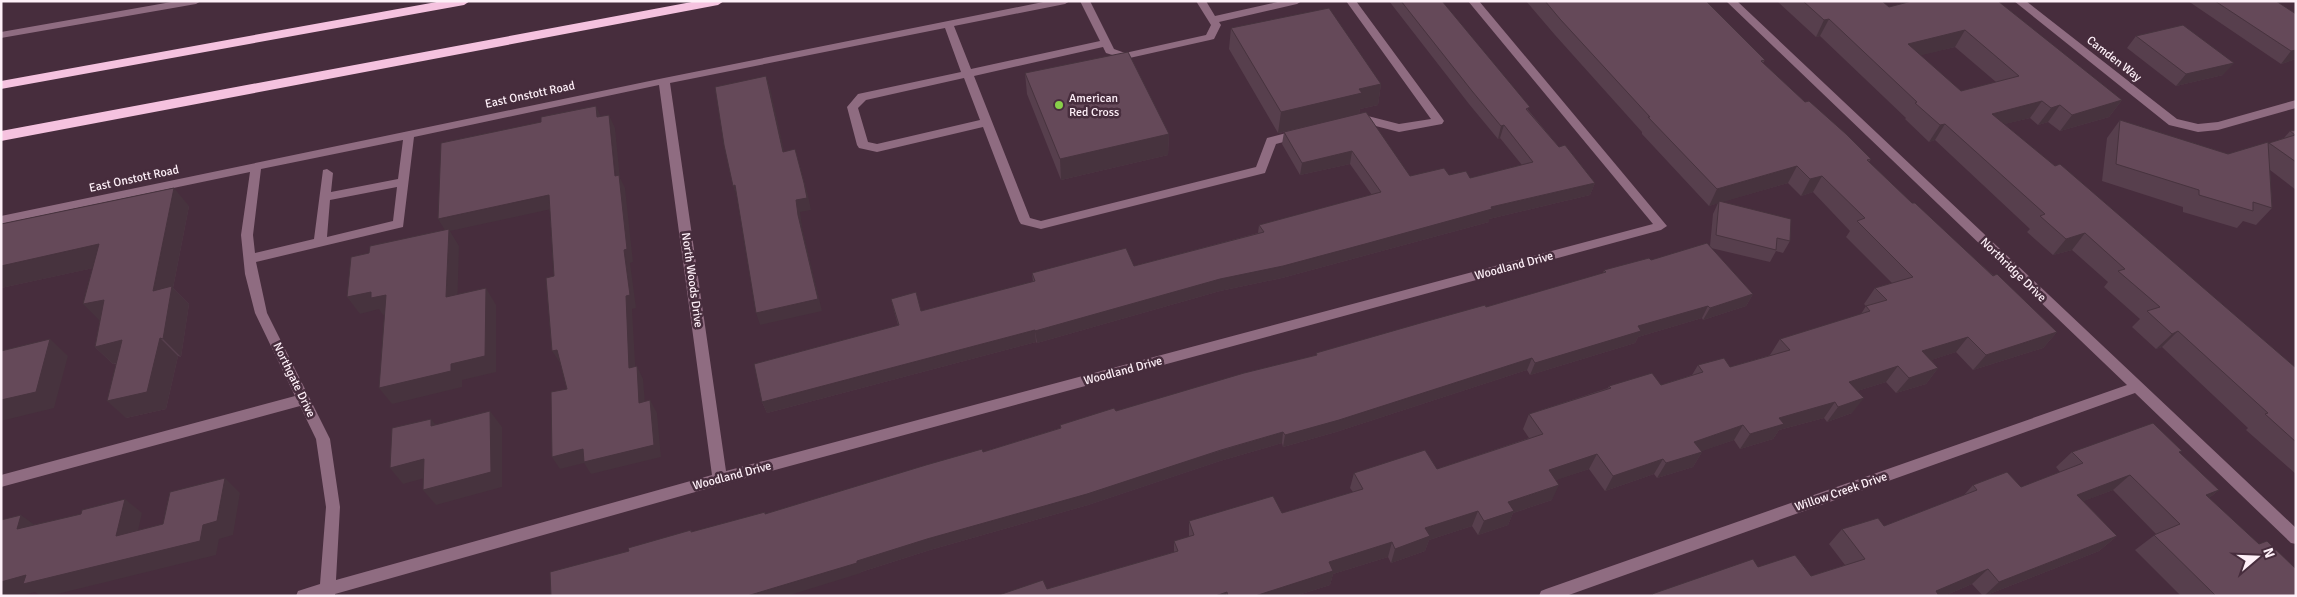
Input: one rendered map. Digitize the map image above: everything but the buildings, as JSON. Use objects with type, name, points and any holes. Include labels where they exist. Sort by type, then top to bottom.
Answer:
[{"type":"highway","points":[[1,85],[464,1]]},
{"type":"highway","points":[[1,136],[718,1]]},
{"type":"street","points":[[1,35],[196,1]]},
{"type":"street","name":"East Onstott Road","points":[[1,220],[664,80],[1066,1]]},
{"type":"street","points":[[1085,1],[1110,51],[1125,56],[1210,37],[1216,25],[1201,1]]},
{"type":"street","points":[[1212,20],[1298,1]]},
{"type":"street","points":[[1346,123],[1364,119],[1399,128],[1438,121],[1351,1]]},
{"type":"street","name":"Woodland Drive","points":[[303,596],[327,592],[720,479],[1661,226],[1473,1]]},
{"type":"street","name":"Northridge Drive","points":[[1731,1],[2296,538]]},
{"type":"street","name":"Camden Way","points":[[2019,1],[2173,122],[2198,128],[2218,126],[2296,104]]},
{"type":"street","points":[[948,24],[1025,221],[1041,225],[1261,170],[1271,141],[1308,132]]},
{"type":"street","points":[[986,122],[877,148],[863,144],[852,106],[862,97],[1106,43]]},
{"type":"street","name":"North Woods Drive","points":[[664,80],[720,479]]},
{"type":"street","points":[[250,259],[399,224],[409,135]]},
{"type":"street","name":"Northgate Drive","points":[[256,167],[247,235],[251,274],[261,313],[323,439],[333,507],[327,592]]},
{"type":"street","points":[[320,242],[327,173]]},
{"type":"street","points":[[324,197],[403,182]]},
{"type":"street","name":"Willow Creek Drive","points":[[1546,596],[2137,387]]},
{"type":"street","points":[[1,481],[304,400]]},
{"type":"place","name":"American Red Cross","points":[[1059,105]]}]
